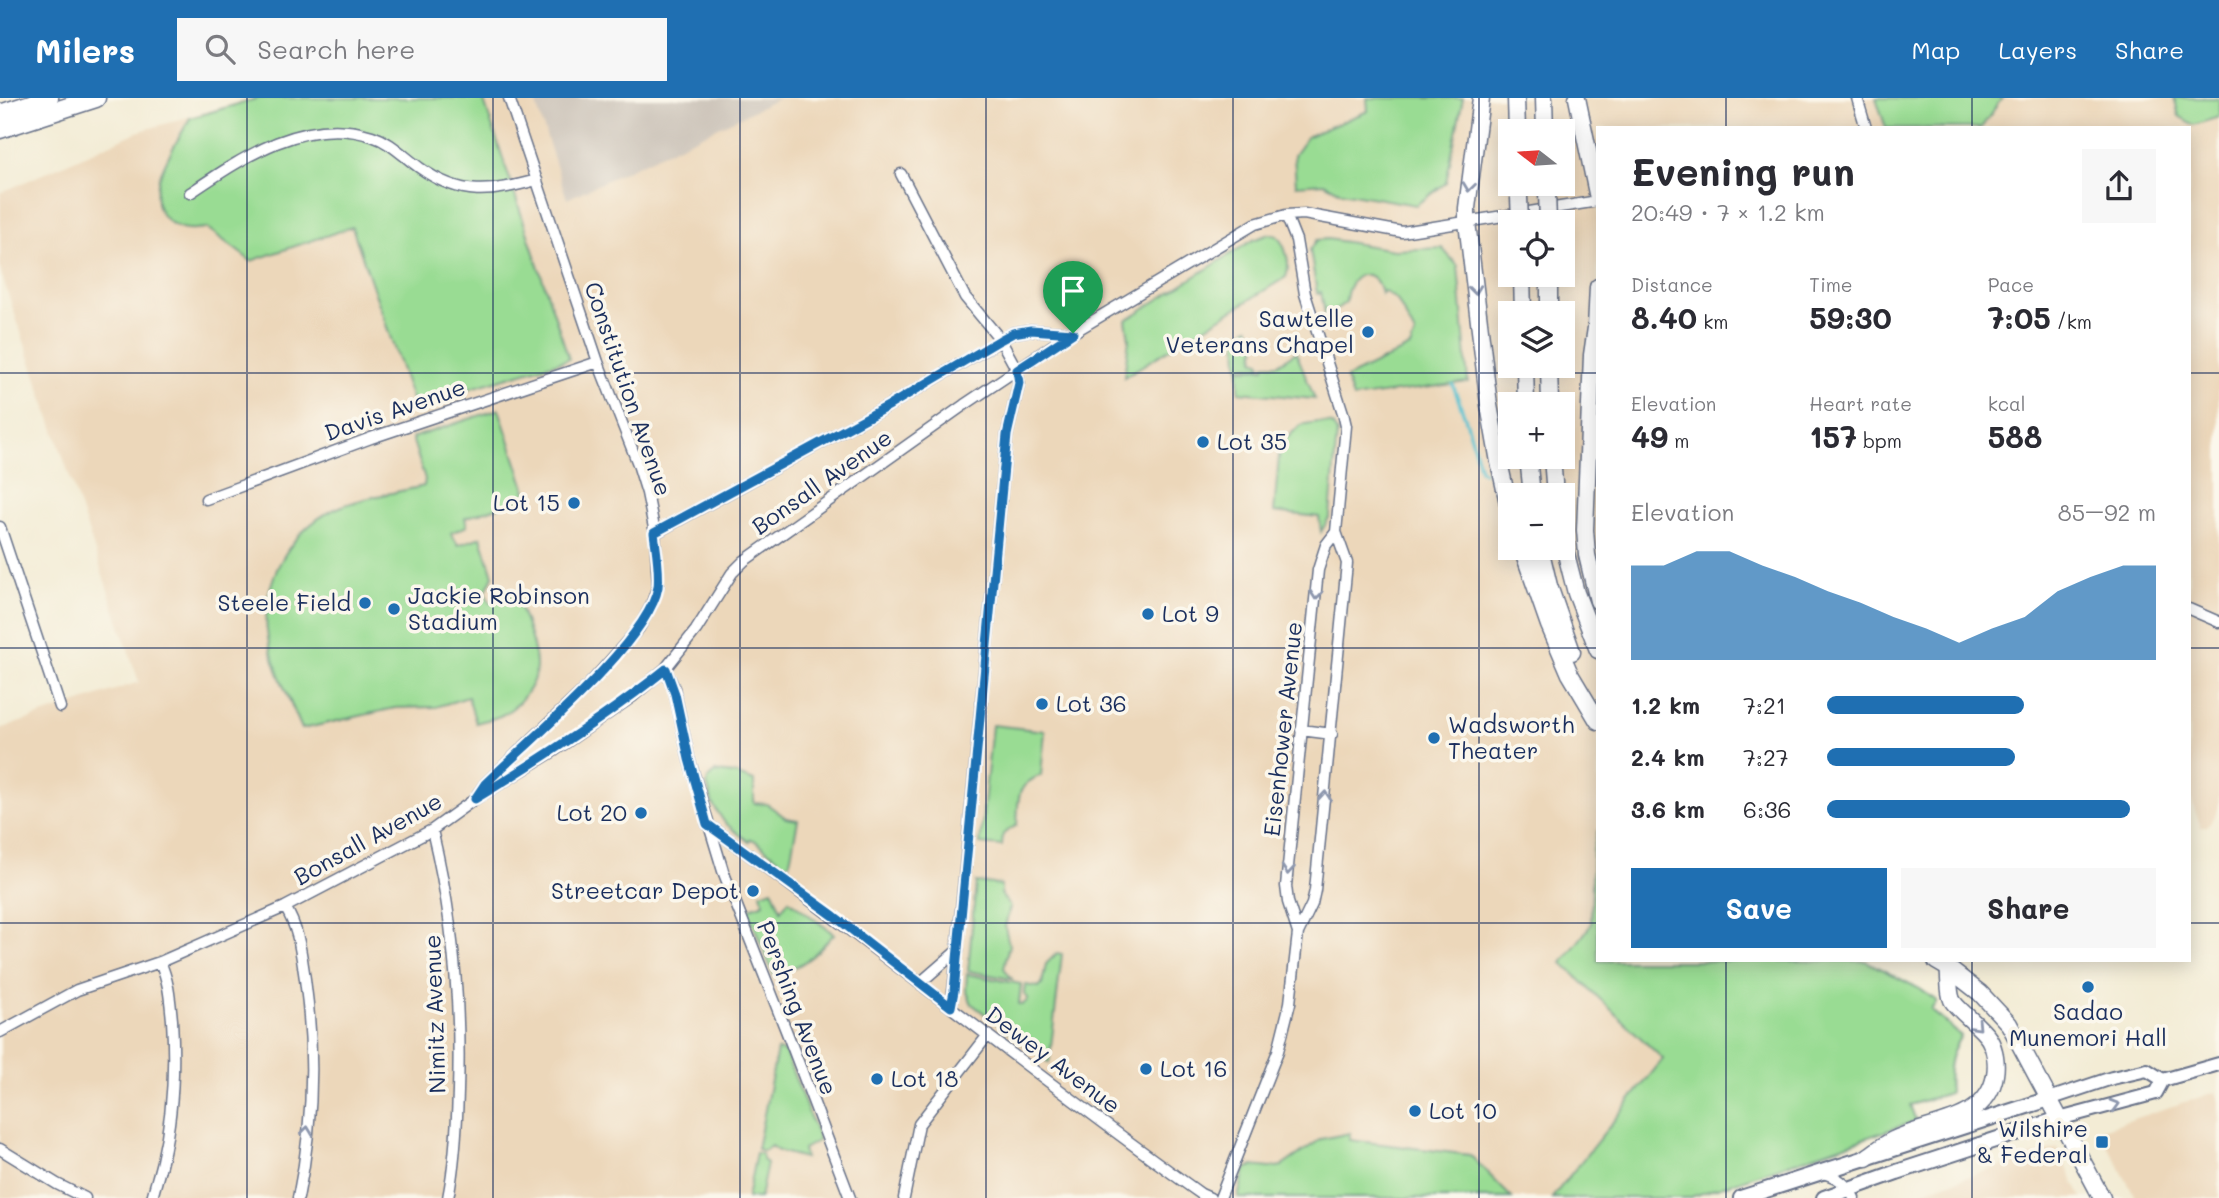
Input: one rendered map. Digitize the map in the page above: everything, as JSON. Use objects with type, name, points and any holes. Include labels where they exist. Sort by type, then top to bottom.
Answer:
[{"type":"highway","points":[[0,114],[49,98]]},
{"type":"highway","points":[[0,130],[96,98]]},
{"type":"main road","points":[[1481,98],[1467,222],[1489,405],[1504,483]]},
{"type":"main road","points":[[1516,98],[1517,119]]},
{"type":"main road","points":[[1544,98],[1545,119]]},
{"type":"main road","points":[[1577,98],[1596,189]]},
{"type":"main road","points":[[1596,328],[1592,355],[1585,530],[1587,555],[1596,593]]},
{"type":"main road","points":[[1526,560],[1570,674],[1596,719]]},
{"type":"main road","points":[[1543,560],[1564,633],[1585,683],[1596,702]]},
{"type":"main road","points":[[1568,560],[1576,593],[1596,645]]},
{"type":"main road","points":[[1942,964],[1980,993],[2008,1024],[2102,1198]]},
{"type":"main road","points":[[1866,1158],[1893,1140],[1963,1116],[1975,1109],[1986,1097],[1993,1083],[1996,1071],[1995,1052],[1990,1040],[1952,1001],[1942,964]]},
{"type":"main road","points":[[1741,1198],[2049,1099]]},
{"type":"main road","points":[[1824,1198],[1852,1194],[2059,1119]]},
{"type":"street","name":"Constitution Avenue","points":[[475,799],[485,784],[587,687],[639,628],[658,586],[654,533],[638,464],[598,362],[509,98]]},
{"type":"street","points":[[1857,98],[1865,126]]},
{"type":"street","points":[[190,193],[226,169],[288,137],[337,131],[372,136],[392,145],[421,169],[441,180],[472,191],[509,188],[537,180]]},
{"type":"street","points":[[901,174],[965,297],[1000,340],[1017,370],[1019,383],[1007,435],[951,1007]]},
{"type":"street","name":"Bonsall Avenue","points":[[0,1032],[77,990],[160,962],[285,906],[432,830],[475,799],[554,751],[632,697],[666,669],[696,630],[732,573],[744,561],[953,412],[1073,333],[1255,224],[1286,215],[1304,214],[1402,232],[1596,199]]},
{"type":"street","name":"Eisenhower Avenue","points":[[1220,1198],[1278,1051],[1290,1003],[1298,933],[1315,890],[1347,563],[1336,532],[1346,426],[1302,284],[1296,240],[1286,215]]},
{"type":"street","name":"Bonsall Avenue","points":[[654,533],[890,405],[1013,333],[1031,330],[1073,333]]},
{"type":"street","name":"Davis Avenue","points":[[206,499],[370,438],[598,362]]},
{"type":"street","points":[[0,527],[61,707]]},
{"type":"street","name":"Eisenhower Avenue","points":[[1298,933],[1287,902],[1286,886],[1318,570],[1326,545],[1336,532]]},
{"type":"street","points":[[2191,610],[2219,622]]},
{"type":"street","name":"Pershing Avenue","points":[[666,669],[675,694],[707,824],[723,871],[850,1198]]},
{"type":"street","points":[[1301,730],[1332,733]]},
{"type":"street","name":"Dewey Avenue","points":[[707,824],[834,916],[1147,1155],[1210,1198]]},
{"type":"street","name":"Nimitz Avenue","points":[[432,830],[451,921],[458,1006],[457,1115],[448,1198]]},
{"type":"street","points":[[285,906],[297,931],[301,952],[311,1062],[311,1105],[298,1198]]},
{"type":"street","points":[[920,983],[958,950]]},
{"type":"street","points":[[143,1198],[153,1193],[162,1161],[170,1113],[174,1048],[170,994],[166,974],[160,962]]},
{"type":"street","points":[[904,1198],[915,1138],[923,1117],[988,1035]]},
{"type":"street","points":[[2059,1119],[2156,1093],[2164,1080],[2219,1063]]},
{"type":"street","points":[[2049,1099],[2112,1078],[2147,1070],[2164,1080]]},
{"type":"street","points":[[0,1149],[85,1198]]},
{"type":"street","points":[[1822,1172],[1838,1177],[1852,1194]]},
{"type":"shaded area","points":[[253,98],[2219,98],[2219,808],[2207,827],[2201,827],[2191,800],[2191,126],[1596,126],[1596,962],[1868,962],[1937,1001],[1931,1010],[1961,1036],[1949,1063],[1949,1093],[1910,1105],[1916,1121],[1685,1198],[0,1198],[0,729],[139,682],[0,270],[0,193],[137,132]]},
{"type":"shaded area","points":[[534,98],[780,98],[567,199]]},
{"type":"shaded area","points":[[2216,1092],[2219,1102],[2219,1198],[2136,1198],[2099,1130]]},
{"type":"shaded area","points":[[2057,1148],[2082,1198],[1902,1198]]},
{"type":"green space","points":[[259,98],[483,98],[569,359],[414,405],[352,227],[251,261],[207,228],[185,229],[166,219],[156,196],[158,183],[169,155],[190,118]]},
{"type":"green space","points":[[1367,98],[1463,98],[1446,183],[1416,205],[1341,192],[1324,183],[1296,185],[1294,155],[1308,136],[1368,111]]},
{"type":"green space","points":[[1876,98],[2002,98],[1982,126],[1885,126]]},
{"type":"green space","points":[[2174,98],[2219,98],[2219,117],[2194,125],[2179,116]]},
{"type":"green space","points":[[1269,234],[1277,236],[1285,250],[1288,261],[1286,277],[1124,377],[1129,339],[1126,320],[1253,240]]},
{"type":"green space","points":[[1328,239],[1394,250],[1442,248],[1458,266],[1468,382],[1353,398],[1346,378],[1410,347],[1415,334],[1397,300],[1384,291],[1381,294],[1374,278],[1368,275],[1356,278],[1351,283],[1346,302],[1331,313],[1325,314],[1321,292],[1317,293],[1310,250],[1317,240]]},
{"type":"green space","points":[[1249,327],[1253,334],[1257,335],[1254,360],[1260,362],[1261,366],[1238,366],[1237,335]]},
{"type":"green space","points":[[1296,352],[1315,399],[1239,392],[1239,369],[1264,368],[1265,364],[1278,364]]},
{"type":"green space","name":"Jackie Robinson Stadium","points":[[499,409],[526,491],[522,499],[465,518],[467,526],[451,533],[458,545],[481,537],[493,576],[485,593],[490,603],[515,594],[536,660],[535,675],[529,689],[508,711],[496,718],[476,723],[468,697],[436,707],[395,708],[302,729],[278,673],[268,638],[268,597],[283,558],[295,540],[326,514],[355,502],[424,486],[425,479],[412,438]]},
{"type":"green space","points":[[1317,422],[1332,424],[1337,432],[1330,516],[1321,532],[1319,517],[1274,512],[1280,445],[1300,425]]},
{"type":"green space","points":[[992,725],[1045,731],[1041,775],[1032,779],[1022,789],[1018,801],[1017,825],[1003,834],[1002,846],[980,844]]},
{"type":"green space","points":[[715,772],[735,774],[754,781],[754,803],[767,804],[786,818],[798,820],[787,866],[754,840],[750,839],[749,842],[725,823],[713,805],[707,784]]},
{"type":"green space","points":[[1596,838],[1596,962],[1868,962],[1937,1001],[1931,1010],[1961,1036],[1950,1063],[1949,1093],[1910,1105],[1916,1121],[1688,1198],[1552,1198],[1663,1059],[1562,963],[1591,925],[1593,849]]},
{"type":"green space","points":[[976,882],[1001,885],[1001,894],[1010,907],[1005,927],[1009,945],[1004,968],[1012,979],[968,971]]},
{"type":"green space","points":[[772,889],[781,910],[789,900],[834,934],[807,960],[774,976],[747,909],[764,903],[761,893]]},
{"type":"green space","points":[[1057,953],[1062,954],[1049,1063],[972,1004],[966,990],[967,974],[1021,984],[1019,1004],[1022,1005],[1028,998],[1024,994],[1025,985],[1038,987],[1042,984],[1046,964]]},
{"type":"green space","points":[[777,1050],[785,1052],[819,1140],[803,1149],[805,1158],[778,1151],[771,1146],[764,1151],[757,1149]]},
{"type":"green space","points":[[1350,1133],[1349,1140],[1470,1155],[1512,1198],[1238,1198],[1245,1169],[1253,1166],[1282,1166],[1321,1139]]},
{"type":"green space","points":[[756,1153],[762,1154],[767,1163],[760,1198],[747,1198]]},
{"type":"waterway","points":[[1453,385],[1483,472]]},
{"type":"place","name":"Sawtelle Veterans Chapel","points":[[1368,332]]},
{"type":"place","name":"Lot 35","points":[[1203,442]]},
{"type":"place","name":"Lot 15","points":[[574,503]]},
{"type":"place","name":"Steele Field","points":[[365,603]]},
{"type":"place","name":"Jackie Robinson Stadium","points":[[394,609]]},
{"type":"place","name":"Lot 9","points":[[1148,614]]},
{"type":"place","name":"Lot 36","points":[[1042,704]]},
{"type":"place","name":"Wadsworth Theater","points":[[1434,738]]},
{"type":"place","name":"Lot 20","points":[[641,813]]},
{"type":"place","name":"Streetcar Depot","points":[[753,891]]},
{"type":"place","name":"Sadao Munemori Hall","points":[[2088,987]]},
{"type":"place","name":"Lot 16","points":[[1146,1069]]},
{"type":"place","name":"Lot 18","points":[[877,1079]]},
{"type":"place","name":"Lot 10","points":[[1415,1111]]},
{"type":"place","name":"Wilshire & Federal","points":[[2102,1142]]},
{"type":"route","points":[[1050,330],[1073,333],[1017,370],[1019,383],[1007,435],[951,1007],[834,916],[707,824],[675,694],[666,669],[632,697],[554,751],[475,799],[485,784],[587,687],[639,628],[658,586],[654,533],[890,405],[1013,333],[1050,330]]}]
